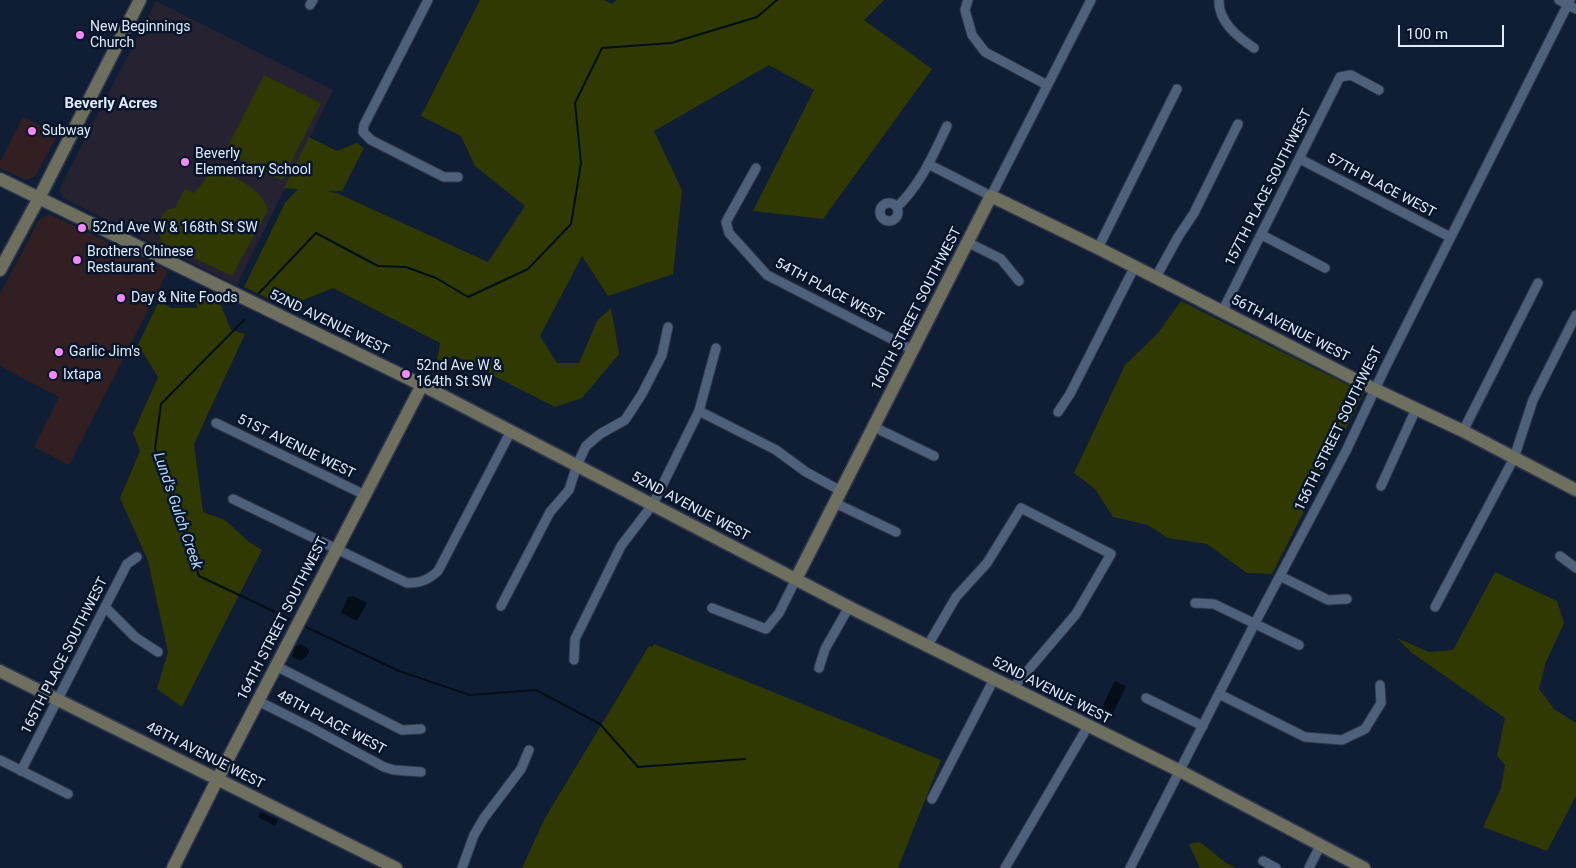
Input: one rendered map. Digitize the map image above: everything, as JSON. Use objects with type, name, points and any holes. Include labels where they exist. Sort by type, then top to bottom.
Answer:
[{"type":"street","points":[[0,270],[140,0]]},
{"type":"street","points":[[428,0],[364,125],[364,132],[371,140],[444,178],[458,177]]},
{"type":"street","points":[[968,0],[965,10],[972,35],[985,52],[1047,85]]},
{"type":"street","name":"160TH STREET SOUTHWEST","points":[[712,608],[766,629],[779,613],[1090,0]]},
{"type":"street","points":[[1219,0],[1221,15],[1237,36],[1254,48]]},
{"type":"street","name":"156TH STREET SOUTHWEST","points":[[1130,868],[1346,449],[1374,389],[1568,3]]},
{"type":"street","name":"157TH PLACE SOUTHWEST","points":[[1222,312],[1340,77],[1351,75],[1379,90]]},
{"type":"street","points":[[1098,248],[1177,89]]},
{"type":"street","points":[[1156,277],[1178,237],[1194,214],[1238,124]]},
{"type":"street","points":[[897,207],[910,194],[948,126]]},
{"type":"street","name":"57TH PLACE WEST","points":[[1300,159],[1450,237]]},
{"type":"street","points":[[928,164],[991,196]]},
{"type":"street","name":"54TH PLACE WEST","points":[[756,168],[726,222],[729,233],[767,275],[912,350]]},
{"type":"street","name":"52ND AVENUE WEST","points":[[0,179],[422,386],[849,607],[1180,772],[1364,868]]},
{"type":"street","name":"56TH AVENUE WEST","points":[[991,196],[1135,266],[1222,312],[1374,389],[1463,431],[1576,490]]},
{"type":"street","points":[[1262,235],[1325,268]]},
{"type":"street","points":[[968,242],[1001,259],[1019,281]]},
{"type":"street","points":[[1058,412],[1074,385],[1135,266]]},
{"type":"street","points":[[1463,431],[1538,283]]},
{"type":"street","points":[[1435,607],[1514,458],[1533,400],[1576,315]]},
{"type":"street","points":[[501,606],[550,512],[569,490],[577,465],[586,446],[600,434],[625,420],[642,394],[662,355],[668,326]]},
{"type":"street","points":[[574,660],[575,639],[621,546],[653,504],[699,411],[716,348]]},
{"type":"street","name":"164TH STREET SOUTHWEST","points":[[173,868],[422,386]]},
{"type":"street","points":[[1381,486],[1416,409]]},
{"type":"street","points":[[699,411],[776,450],[806,472],[841,491]]},
{"type":"street","name":"51ST AVENUE WEST","points":[[216,423],[365,495]]},
{"type":"street","points":[[874,426],[934,456]]},
{"type":"street","points":[[233,499],[407,583],[419,583],[429,579],[438,571],[511,431]]},
{"type":"street","points":[[835,503],[896,532]]},
{"type":"street","points":[[928,645],[956,597],[987,563],[1021,508],[1111,554],[1076,614],[1013,688]]},
{"type":"street","points":[[1560,556],[1576,568]]},
{"type":"street","name":"165TH PLACE SOUTHWEST","points":[[21,771],[128,564],[137,557]]},
{"type":"street","points":[[1280,576],[1328,600],[1347,599]]},
{"type":"street","points":[[1195,602],[1214,604],[1299,645]]},
{"type":"street","points":[[105,607],[135,637],[158,652]]},
{"type":"street","points":[[819,668],[825,649],[849,607]]},
{"type":"street","points":[[276,666],[402,730],[421,729]]},
{"type":"street","name":"48TH AVENUE WEST","points":[[0,671],[396,868]]},
{"type":"street","points":[[932,799],[994,679]]},
{"type":"street","points":[[1219,694],[1305,736],[1342,740],[1365,729],[1381,703],[1380,685]]},
{"type":"street","points":[[1146,698],[1203,726]]},
{"type":"street","name":"48TH PLACE WEST","points":[[258,701],[384,767],[394,770],[421,772]]},
{"type":"street","points":[[1005,868],[1088,726]]},
{"type":"street","points":[[462,868],[474,835],[484,818],[521,769],[529,750]]},
{"type":"street","points":[[0,760],[68,794]]},
{"type":"street","points":[[1309,868],[1320,846]]},
{"type":"street","points":[[1263,861],[1276,868]]},
{"type":"shaded area","name":"Beverly Elementary School","points":[[156,1],[333,90],[237,285],[63,198],[59,190]]},
{"type":"shaded area","points":[[23,117],[58,134],[35,177],[29,179],[24,179],[0,168],[0,162]]},
{"type":"shaded area","points":[[49,214],[168,271],[69,465],[34,447],[59,397],[0,366],[0,294],[39,220]]},
{"type":"shaded area","points":[[353,596],[367,603],[357,621],[341,613],[348,597]]},
{"type":"shaded area","points":[[301,644],[309,650],[309,653],[301,661],[292,657],[295,647]]},
{"type":"shaded area","points":[[1115,681],[1126,686],[1112,715],[1101,709]]},
{"type":"shaded area","points":[[261,812],[278,820],[275,826],[258,817]]},
{"type":"green space","points":[[480,0],[604,0],[612,4],[617,0],[884,0],[864,20],[932,69],[823,219],[753,211],[814,90],[769,65],[654,131],[682,190],[673,274],[608,296],[582,256],[540,336],[557,363],[579,363],[597,321],[611,308],[619,354],[582,398],[555,407],[453,355],[434,379],[440,343],[333,288],[286,307],[244,287],[285,203],[298,189],[284,188],[309,137],[337,151],[357,143],[364,148],[342,191],[327,191],[339,194],[488,262],[525,206],[475,166],[461,136],[421,116]]},
{"type":"green space","points":[[264,75],[321,103],[282,180],[225,152]]},
{"type":"green space","points":[[215,168],[253,189],[265,202],[268,210],[232,276],[161,242],[157,222],[168,209],[175,208],[185,189],[194,193]]},
{"type":"green space","points":[[190,293],[221,305],[231,330],[245,334],[194,444],[203,512],[225,520],[249,542],[262,550],[182,707],[157,689],[168,652],[148,561],[120,498],[140,451],[133,433],[158,377],[138,345],[159,301],[171,308],[198,308]]},
{"type":"green space","points":[[1181,301],[1364,393],[1272,574],[1247,573],[1207,544],[1168,538],[1148,525],[1113,517],[1095,489],[1074,473],[1125,365],[1158,333]]},
{"type":"green space","points":[[1495,572],[1557,601],[1564,623],[1546,662],[1539,689],[1554,709],[1576,723],[1576,796],[1547,851],[1483,827],[1501,788],[1505,765],[1497,756],[1505,718],[1412,653],[1397,638],[1429,652],[1453,650]]},
{"type":"green space","points":[[654,644],[941,760],[898,868],[522,868],[545,818],[649,646],[652,647]]},
{"type":"green space","points":[[1200,842],[1226,863],[1236,868],[1200,868],[1189,844]]},
{"type":"waterway","name":"Lund's Gulch Creek","points":[[259,293],[316,233],[378,266],[406,267],[436,278],[468,297],[528,269],[571,224],[581,163],[575,103],[602,48],[671,43],[757,17],[777,0]]},
{"type":"waterway","name":"Lund's Gulch Creek","points":[[244,320],[161,404],[155,449],[199,576],[290,619]]},
{"type":"waterway","name":"Lund's Gulch Creek","points":[[304,626],[399,671],[470,695],[536,690],[600,724],[638,767],[745,759]]},
{"type":"place","name":"New Beginnings Church","points":[[80,35]]},
{"type":"place","name":"Subway","points":[[32,131]]},
{"type":"place","name":"Beverly Elementary School","points":[[185,162]]},
{"type":"place","name":"52nd Ave W & 168th St SW","points":[[82,228]]},
{"type":"place","name":"Brothers Chinese Restaurant","points":[[77,260]]},
{"type":"place","name":"Day & Nite Foods","points":[[121,298]]},
{"type":"place","name":"Garlic Jim's","points":[[59,352]]},
{"type":"place","name":"52nd Ave W & 164th St SW","points":[[406,374]]},
{"type":"place","name":"Ixtapa","points":[[53,375]]},
{"type":"district","name":"Beverly Acres","points":[[111,104]]}]
